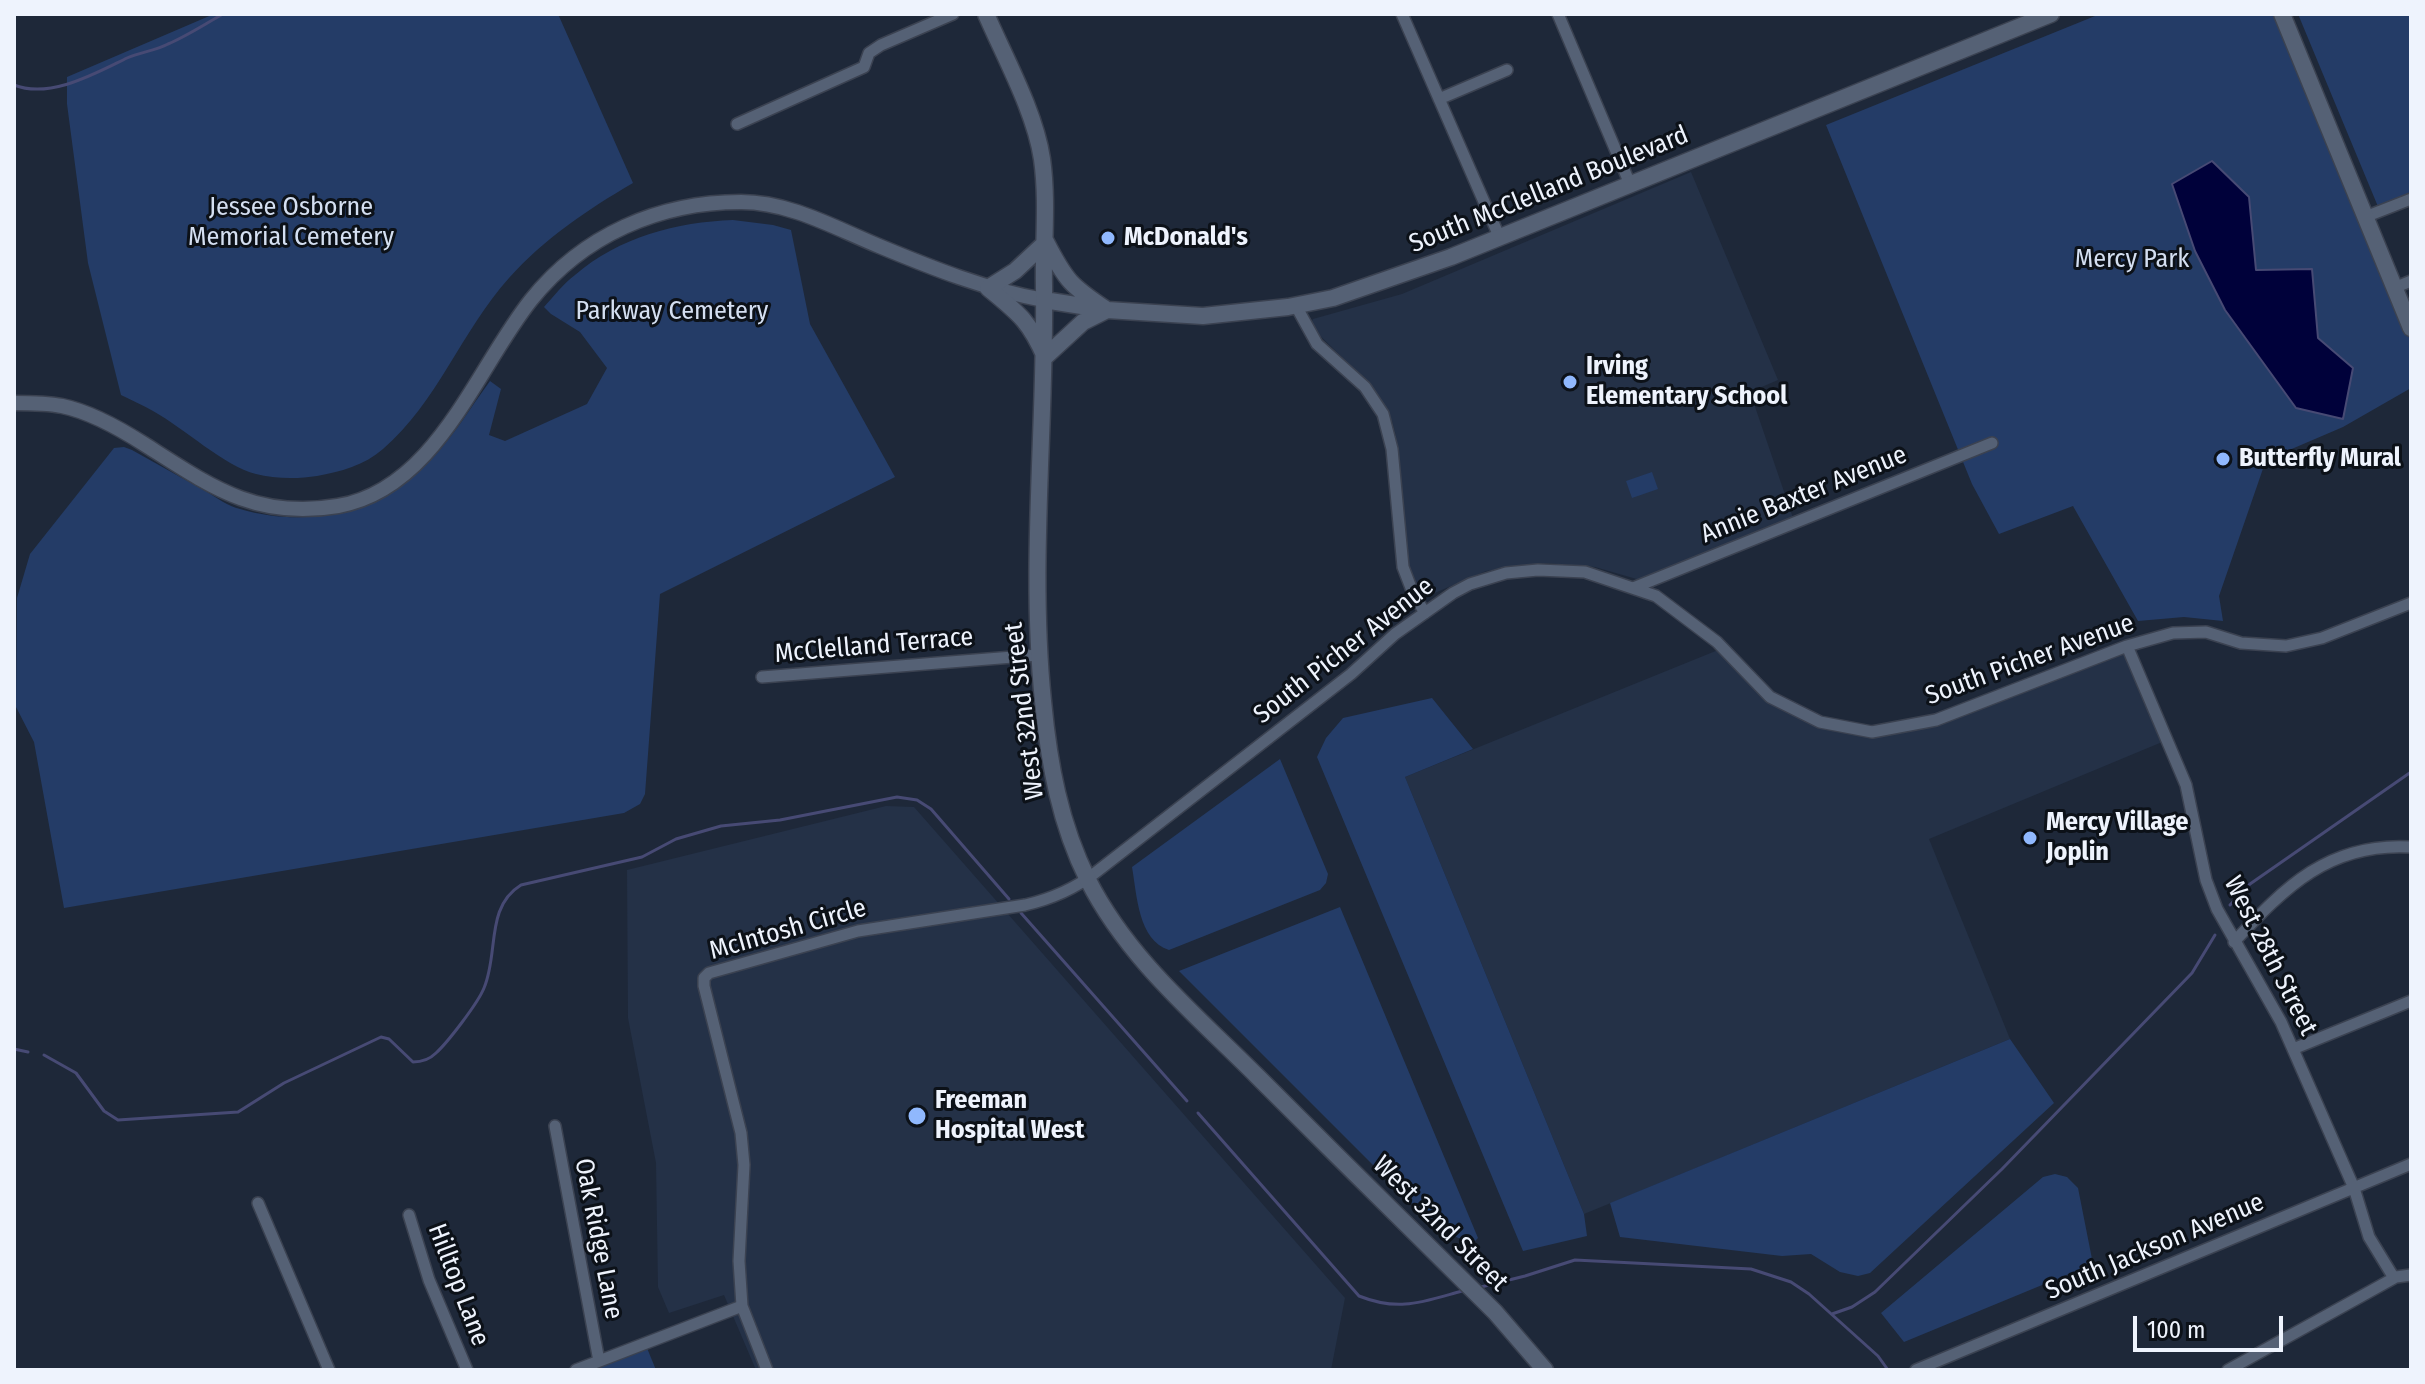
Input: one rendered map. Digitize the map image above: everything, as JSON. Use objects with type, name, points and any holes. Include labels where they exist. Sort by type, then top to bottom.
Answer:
[{"type":"main road","name":"West 32nd Street","points":[[986,14],[1031,120],[1042,156],[1046,242],[1045,357],[1037,519],[1038,655],[1053,778],[1068,834],[1087,879],[1117,929],[1157,979],[1495,1312],[1538,1368]]},
{"type":"main road","name":"South McClelland Boulevard","points":[[1044,300],[1107,310],[1203,316],[1296,306],[1333,298],[1499,236],[2051,14]]},
{"type":"main road","points":[[2282,14],[2411,328]]},
{"type":"main road","points":[[1046,242],[1064,276],[1079,292],[1107,310],[1083,322],[1045,357],[1021,313],[988,288],[1015,271],[1046,242]]},
{"type":"street","points":[[737,124],[864,67],[869,53],[881,45],[953,14]]},
{"type":"street","points":[[1402,14],[1499,236]]},
{"type":"street","points":[[1558,14],[1630,184]]},
{"type":"street","points":[[1439,99],[1507,70]]},
{"type":"street","points":[[2365,217],[2411,199]]},
{"type":"street","points":[[14,403],[64,406],[121,430],[207,484],[242,501],[307,510],[342,505],[366,497],[394,482],[417,464],[444,431],[531,300],[577,254],[635,220],[659,212],[744,202],[772,207],[823,221],[988,288],[1044,300]]},
{"type":"street","points":[[2394,288],[2411,281]]},
{"type":"street","points":[[1296,306],[1317,344],[1365,387],[1383,414],[1392,449],[1403,567],[1425,613]]},
{"type":"street","name":"Annie Baxter Avenue","points":[[1633,588],[1992,443]]},
{"type":"street","name":"South Picher Avenue","points":[[1087,879],[1351,674],[1395,634],[1470,584],[1506,573],[1538,570],[1585,572],[1656,596],[1717,642],[1770,697],[1820,722],[1872,732],[1936,720],[2127,646],[2173,633],[2206,632],[2241,643],[2286,646],[2322,638],[2411,603]]},
{"type":"street","name":"West 28th Street","points":[[2127,646],[2186,785],[2206,880],[2217,909],[2281,1022],[2354,1188],[2374,1249],[2394,1278]]},
{"type":"street","name":"McClelland Terrace","points":[[762,677],[1038,655]]},
{"type":"street","points":[[2234,942],[2283,891],[2321,865],[2362,851],[2411,847]]},
{"type":"street","name":"McIntosh Circle","points":[[767,1370],[742,1306],[739,1261],[744,1165],[741,1133],[704,978],[709,973],[858,931],[1043,901],[1087,879]]},
{"type":"street","points":[[2293,1049],[2411,1001]]},
{"type":"street","name":"Oak Ridge Lane","points":[[555,1126],[599,1361]]},
{"type":"street","name":"South Jackson Avenue","points":[[1916,1370],[2411,1164]]},
{"type":"street","points":[[258,1203],[329,1370]]},
{"type":"street","name":"Hilltop Lane","points":[[409,1215],[429,1280],[467,1370]]},
{"type":"street","points":[[2228,1370],[2394,1278],[2411,1275]]},
{"type":"street","points":[[576,1370],[742,1306]]},
{"type":"shaded area","points":[[2212,161],[2249,197],[2256,270],[2312,269],[2318,338],[2353,368],[2343,419],[2296,408],[2225,310],[2195,251],[2172,184]]},
{"type":"shaded area","name":"Irving Elementary School","points":[[1691,172],[1778,380],[1750,392],[1793,518],[1640,580],[1595,567],[1546,563],[1486,571],[1430,595],[1420,591],[1407,566],[1396,436],[1392,421],[1371,385],[1315,331],[1311,323],[1313,319],[1402,294]]},
{"type":"shaded area","points":[[2127,646],[2167,740],[1929,839],[2010,1039],[1584,1214],[1405,777],[1723,648],[1770,697],[1820,722],[1872,732],[1936,720]]},
{"type":"shaded area","name":"Freeman Hospital West","points":[[886,806],[914,807],[1345,1298],[1331,1370],[756,1370],[724,1295],[669,1313],[658,1287],[656,1163],[628,1018],[627,870]]},
{"type":"green space","name":"Jessee Osborne Memorial Cemetery","points":[[214,14],[558,14],[633,183],[567,226],[509,278],[492,298],[434,388],[402,431],[383,449],[352,467],[310,477],[263,476],[231,463],[165,418],[121,395],[88,263],[67,104],[67,77]]},
{"type":"green space","name":"Mercy Park","points":[[2100,14],[2282,14],[2411,327],[2411,388],[2343,427],[2266,460],[2219,596],[2223,621],[2184,617],[2138,621],[2073,506],[1999,534],[1972,484],[1826,125]]},
{"type":"green space","points":[[2298,14],[2411,14],[2411,196],[2379,209]]},
{"type":"green space","name":"Parkway Cemetery","points":[[733,220],[791,230],[810,324],[895,477],[660,594],[645,794],[640,804],[624,813],[64,908],[34,742],[16,707],[17,598],[30,554],[114,448],[132,450],[231,506],[266,515],[318,516],[367,504],[412,478],[431,460],[490,381],[501,389],[489,435],[505,441],[587,404],[607,368],[580,332],[544,307],[566,282],[592,262],[630,241],[670,228]]},
{"type":"green space","points":[[1652,472],[1658,489],[1632,498],[1626,481]]},
{"type":"green space","points":[[1432,698],[1473,749],[1405,777],[1584,1214],[1587,1236],[1523,1251],[1317,757],[1326,738],[1343,718]]},
{"type":"green space","points":[[1280,759],[1328,874],[1326,883],[1320,890],[1169,950],[1159,945],[1145,927],[1132,867]]},
{"type":"green space","points":[[1340,907],[1478,1238],[1472,1244],[1436,1228],[1179,971]]},
{"type":"green space","points":[[2010,1039],[2054,1103],[1870,1273],[1858,1276],[1840,1272],[1811,1254],[1782,1256],[1620,1237],[1610,1203]]},
{"type":"green space","points":[[2055,1174],[2067,1177],[2078,1188],[2093,1264],[1904,1342],[1881,1313],[2043,1177]]},
{"type":"green space","points":[[647,1348],[656,1370],[593,1370]]},
{"type":"waterway","points":[[14,85],[42,89],[72,83],[132,56],[163,46],[223,14]]},
{"type":"waterway","points":[[2230,905],[2250,884],[2411,772]]},
{"type":"waterway","points":[[44,1055],[76,1073],[104,1111],[118,1120],[238,1112],[284,1083],[381,1037],[389,1039],[413,1062],[425,1060],[448,1040],[481,995],[488,974],[497,918],[502,905],[521,885],[642,857],[676,839],[721,826],[780,820],[897,797],[917,800],[931,809],[1009,899]]},
{"type":"waterway","points":[[1021,913],[1187,1101]]},
{"type":"waterway","points":[[1832,1314],[1852,1307],[1875,1292],[2002,1169],[2192,973],[2215,935]]},
{"type":"waterway","points":[[14,1049],[28,1052]]},
{"type":"waterway","points":[[1198,1113],[1359,1296],[1386,1304],[1410,1304],[1462,1291]]},
{"type":"waterway","points":[[1481,1287],[1575,1260],[1751,1269],[1791,1282],[1809,1294],[1878,1356],[1888,1370]]},
{"type":"place","name":"McDonald's","points":[[1108,238]]},
{"type":"place","name":"Irving Elementary School","points":[[1570,382]]},
{"type":"place","name":"Butterfly Mural","points":[[2223,459]]},
{"type":"place","name":"Mercy Village Joplin","points":[[2030,838]]},
{"type":"place","name":"Freeman Hospital West","points":[[917,1116]]}]
